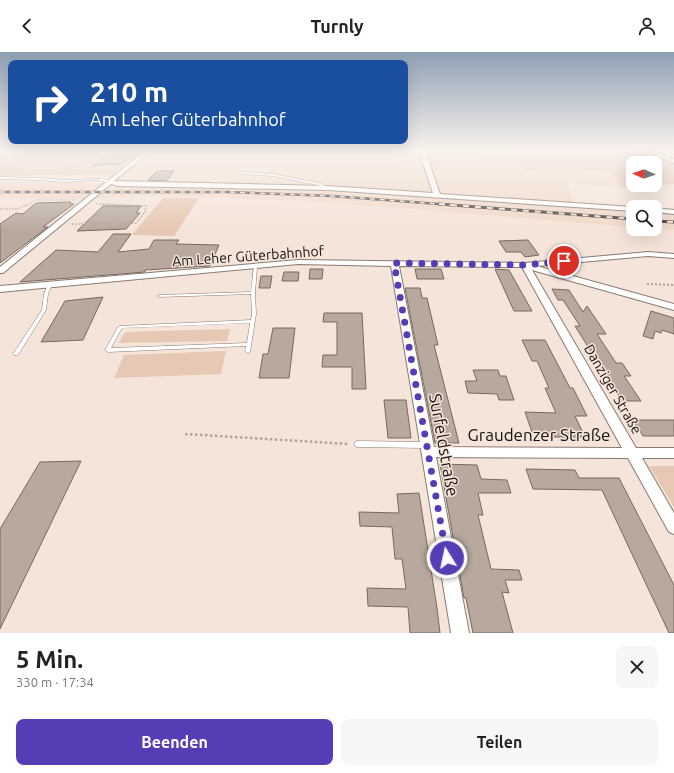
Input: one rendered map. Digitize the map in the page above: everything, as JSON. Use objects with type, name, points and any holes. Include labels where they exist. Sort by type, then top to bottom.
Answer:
[{"type":"street","points":[[0,270],[116,177]]},
{"type":"street","points":[[431,177],[437,195]]},
{"type":"street","points":[[110,182],[118,184],[328,188],[626,208]]},
{"type":"street","points":[[662,211],[674,212]]},
{"type":"street","name":"Am Leher Güterbahnhof","points":[[0,290],[298,262],[525,265],[648,254],[670,256]]},
{"type":"street","name":"Surfeldstraße","points":[[394,263],[460,633]]},
{"type":"street","points":[[525,265],[674,307]]},
{"type":"street","name":"Danziger Straße","points":[[525,265],[674,527]]},
{"type":"street","name":"Graudenzer Straße","points":[[428,449],[674,453]]},
{"type":"lane","points":[[281,177],[319,184],[328,188]]},
{"type":"lane","points":[[0,178],[54,179],[60,181],[98,179],[110,182]]},
{"type":"lane","points":[[282,187],[285,178]]},
{"type":"lane","points":[[248,351],[253,321],[252,293],[255,267]]},
{"type":"lane","points":[[16,354],[44,310],[46,294],[50,285]]},
{"type":"lane","points":[[159,296],[252,293]]},
{"type":"lane","points":[[249,344],[108,350],[120,327],[253,321]]},
{"type":"lane","points":[[357,444],[428,449]]},
{"type":"path","points":[[0,209],[17,208],[28,205],[35,200],[88,200]]},
{"type":"path","points":[[57,224],[136,223],[145,212],[146,206],[97,204]]},
{"type":"path","points":[[647,284],[674,285]]},
{"type":"path","points":[[185,434],[357,444]]},
{"type":"shaded area","points":[[119,177],[616,177],[624,187],[566,183],[575,205],[626,209],[626,226],[311,201],[141,195],[94,199]]},
{"type":"shaded area","points":[[616,177],[626,177],[626,187],[624,187]]},
{"type":"shaded area","points":[[662,177],[674,177],[674,184],[662,185]]},
{"type":"shaded area","points":[[0,182],[101,184],[83,199],[0,198]]},
{"type":"shaded area","points":[[163,198],[199,198],[174,236],[132,235]]},
{"type":"shaded area","points":[[662,212],[674,213],[674,230],[662,229]]},
{"type":"shaded area","points":[[230,329],[227,341],[119,343],[125,332]]},
{"type":"shaded area","points":[[226,351],[221,374],[114,378],[124,355]]},
{"type":"shaded area","points":[[649,466],[674,466],[674,507]]},
{"type":"building","points":[[151,177],[169,177],[166,181],[148,180]]},
{"type":"building","points":[[71,202],[70,204],[74,204],[43,227],[48,227],[0,263],[0,224],[16,213],[23,214],[36,203]]},
{"type":"building","points":[[103,206],[141,206],[136,213],[140,213],[126,229],[77,231]]},
{"type":"building","points":[[113,234],[131,234],[118,252],[149,249],[154,240],[179,240],[176,244],[219,245],[210,266],[145,270],[145,272],[20,282],[56,250],[98,252]]},
{"type":"building","points":[[528,240],[539,255],[525,257],[521,252],[506,252],[499,241]]},
{"type":"building","points":[[310,269],[323,269],[322,279],[309,279]]},
{"type":"building","points":[[415,269],[441,269],[444,279],[417,279]]},
{"type":"building","points":[[495,269],[509,270],[532,311],[514,311]]},
{"type":"building","points":[[284,272],[299,272],[298,281],[282,281]]},
{"type":"building","points":[[261,276],[272,276],[270,288],[259,288]]},
{"type":"building","points":[[405,288],[420,288],[422,298],[427,298],[438,345],[434,345],[459,443],[435,443]]},
{"type":"building","points":[[552,289],[569,290],[583,312],[587,306],[606,334],[597,334],[616,363],[622,363],[631,376],[624,376],[641,401],[622,401],[575,326],[580,326],[563,300],[558,300]]},
{"type":"building","points":[[103,297],[83,340],[41,342],[65,301]]},
{"type":"building","points":[[651,311],[674,318],[674,334],[662,330],[661,333],[655,331],[653,339],[643,336]]},
{"type":"building","points":[[324,313],[362,313],[366,389],[352,389],[352,367],[322,367],[323,355],[337,355],[337,322],[323,322]]},
{"type":"building","points":[[273,328],[295,328],[289,378],[259,378],[263,354],[268,354]]},
{"type":"building","points":[[522,340],[545,340],[570,388],[573,388],[587,416],[575,416],[585,437],[547,437],[546,432],[532,432],[525,412],[556,413],[545,388],[549,388],[537,361],[532,361]]},
{"type":"building","points":[[473,370],[498,370],[500,376],[506,376],[514,400],[499,400],[497,394],[468,393],[465,381],[477,381]]},
{"type":"building","points":[[384,400],[406,400],[411,438],[388,438]]},
{"type":"building","points":[[633,420],[674,420],[674,436],[643,436]]},
{"type":"building","points":[[81,461],[0,629],[0,529],[40,462]]},
{"type":"building","points":[[440,464],[477,465],[481,479],[507,480],[511,493],[478,493],[483,515],[478,515],[491,569],[519,570],[522,580],[505,580],[509,593],[502,592],[513,633],[473,633],[466,598],[464,598]]},
{"type":"building","points":[[526,469],[575,470],[579,478],[619,478],[674,585],[674,633],[669,633],[602,490],[533,489]]},
{"type":"building","points":[[419,493],[440,633],[410,633],[408,607],[368,606],[367,588],[406,589],[402,559],[395,559],[392,527],[360,526],[359,512],[399,513],[397,494]]},
{"type":"railway","points":[[0,192],[227,192],[332,196],[450,205]]},
{"type":"railway","points":[[439,204],[450,205]]},
{"type":"railway","points":[[450,205],[626,218]]},
{"type":"railway","points":[[662,221],[674,222]]},
{"type":"route","points":[[447,558],[394,263],[525,265],[564,261]]}]
